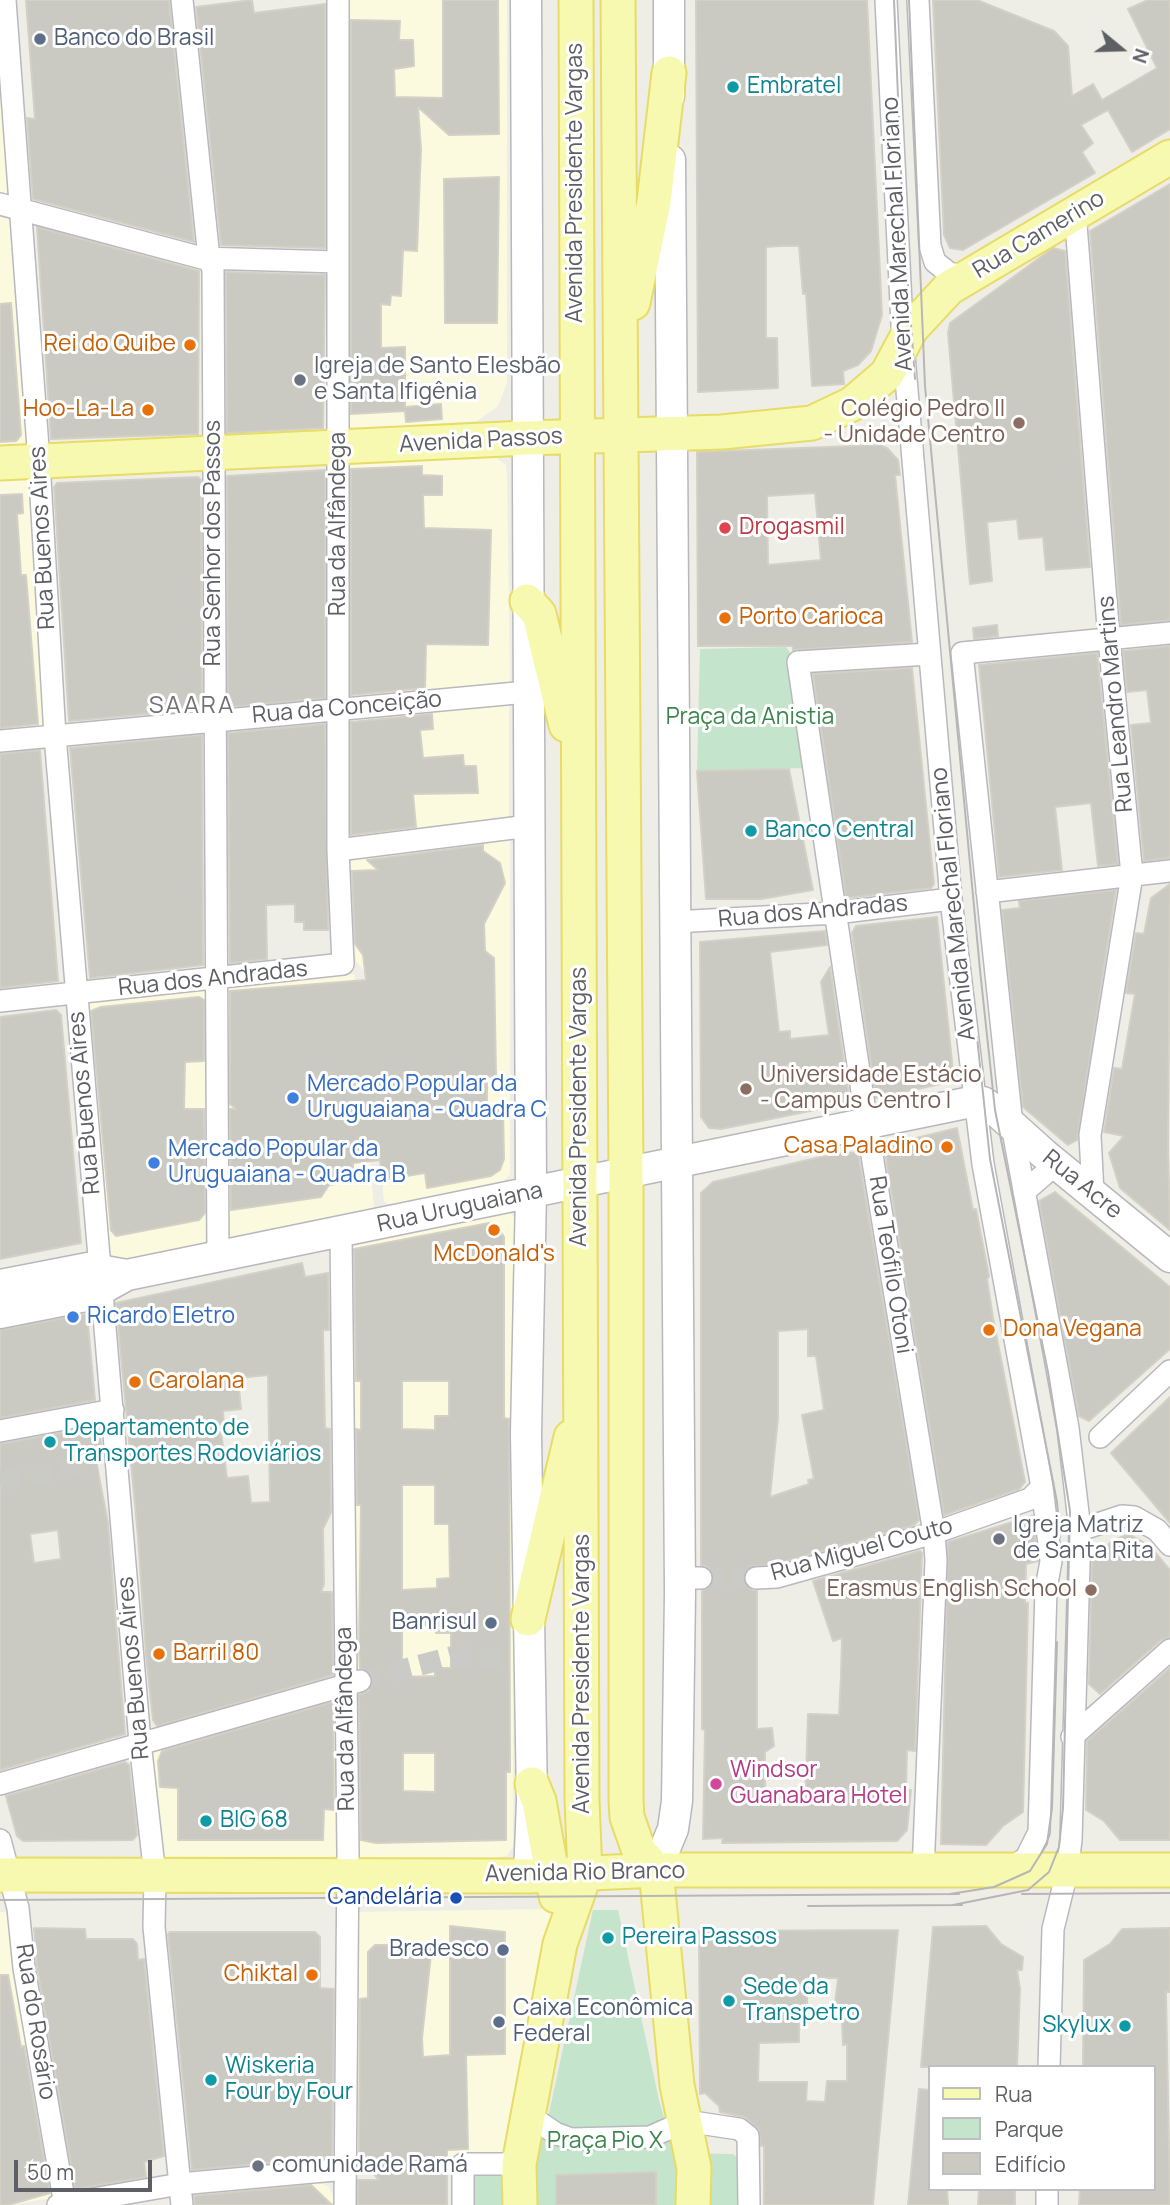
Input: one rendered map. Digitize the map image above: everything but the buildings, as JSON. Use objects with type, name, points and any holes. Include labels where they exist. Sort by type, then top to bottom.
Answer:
[{"type":"main road","points":[[526,0],[531,1192],[526,1434],[528,1619]]},
{"type":"main road","name":"Avenida Presidente Vargas","points":[[556,1875],[581,1404],[576,0]]},
{"type":"main road","name":"Avenida Presidente Vargas","points":[[618,0],[626,1172],[626,1800],[627,1817],[639,1851],[656,1870]]},
{"type":"main road","points":[[669,0],[674,358],[672,432],[676,1164],[690,1578],[677,1801],[673,1829],[656,1870],[673,2047],[694,2168],[694,2205]]},
{"type":"main road","points":[[620,360],[654,202],[669,73]]},
{"type":"main road","name":"Rua Camerino","points":[[910,333],[949,288],[1170,157]]},
{"type":"main road","name":"Avenida Passos","points":[[0,463],[526,438],[722,432],[812,423],[861,397],[887,374],[910,333]]},
{"type":"main road","points":[[527,601],[539,614],[580,781]]},
{"type":"main road","name":"Rua Uruguaiana","points":[[0,1313],[91,1295],[109,1278],[341,1234],[580,1181],[867,1125],[994,1112]]},
{"type":"main road","name":"Rua Acre","points":[[994,1112],[1170,1257]]},
{"type":"main road","name":"Rua Uruguaiana","points":[[0,1285],[88,1268],[109,1278]]},
{"type":"main road","points":[[520,2205],[519,2164],[560,1944],[556,1875],[539,1801],[532,1784],[520,1658],[562,1464],[581,1404]]},
{"type":"main road","name":"Avenida Rio Branco","points":[[3,1875],[556,1875],[656,1870],[1170,1870]]},
{"type":"street","name":"Rua Buenos Aires","points":[[5,0],[10,207],[39,461],[55,736],[76,994],[109,1278],[113,1410],[107,1462],[155,1876],[154,1927],[181,2195]]},
{"type":"street","name":"Rua Senhor dos Passos","points":[[182,0],[209,258],[213,270],[218,1257]]},
{"type":"street","name":"Rua da Alfândega","points":[[338,0],[338,850],[343,964]]},
{"type":"street","name":"Avenida Marechal Floriano","points":[[886,0],[910,333],[929,654],[951,899],[994,1112],[1024,1192],[1068,1427],[1080,1530],[1071,1840],[1067,1872],[1053,1929],[1049,2065]]},
{"type":"street","name":"Avenida Marechal Floriano","points":[[918,0],[930,246],[935,262],[949,273],[968,277]]},
{"type":"street","points":[[10,207],[209,258],[338,262]]},
{"type":"street","name":"Rua Leandro Martins","points":[[1075,212],[1109,639],[1132,876],[1090,1135],[1093,1193]]},
{"type":"street","points":[[1109,639],[1170,633]]},
{"type":"street","name":"Avenida Marechal Floriano","points":[[1006,1871],[1026,1858],[1039,1832],[1046,1590],[1051,1561],[1042,1487],[983,1164],[994,1112],[987,892],[962,653],[1109,639]]},
{"type":"street","name":"Rua Teófilo Otoni","points":[[923,1871],[936,1574],[934,1533],[867,1125],[798,662],[929,654]]},
{"type":"street","name":"Rua da Conceição","points":[[0,741],[527,692]]},
{"type":"street","points":[[338,850],[529,825]]},
{"type":"street","points":[[987,892],[1170,871]]},
{"type":"street","name":"Rua dos Andradas","points":[[674,922],[835,913],[951,899]]},
{"type":"street","name":"Rua dos Andradas","points":[[0,1001],[343,964]]},
{"type":"street","points":[[1024,1192],[1056,1164]]},
{"type":"street","name":"Rua da Alfândega","points":[[341,1234],[353,1683],[346,1874],[345,2205]]},
{"type":"street","points":[[1100,1437],[1170,1371]]},
{"type":"street","points":[[0,1431],[113,1410]]},
{"type":"street","name":"Rua Miguel Couto","points":[[756,1578],[777,1577],[934,1533],[1030,1499],[1042,1487]]},
{"type":"street","points":[[1080,1530],[1122,1516],[1135,1517],[1164,1537]]},
{"type":"street","points":[[1072,1737],[1170,1650]]},
{"type":"street","points":[[0,1784],[353,1683]]},
{"type":"street","name":"Rua do Rosário","points":[[0,1840],[3,1875],[18,1908],[24,1968],[63,2205]]},
{"type":"street","points":[[528,2115],[548,2130],[571,2139],[650,2137],[686,2121],[726,2125],[748,2136],[749,2205]]},
{"type":"street","points":[[463,2205],[463,2164],[519,2164]]},
{"type":"street","points":[[63,2205],[181,2195],[346,2169]]},
{"type":"shaded area","points":[[343,0],[507,0],[507,383],[498,406],[477,421],[355,430],[345,423]]},
{"type":"shaded area","points":[[0,28],[10,195],[7,198],[0,197]]},
{"type":"shaded area","points":[[0,210],[12,216],[29,441],[23,445],[0,447]]},
{"type":"shaded area","points":[[495,457],[506,465],[507,477],[510,682],[507,686],[348,702],[347,466],[354,463]]},
{"type":"shaded area","points":[[24,478],[32,484],[46,727],[0,736],[0,479]]},
{"type":"shaded area","points":[[509,703],[509,822],[347,844],[346,715]]},
{"type":"shaded area","points":[[510,839],[510,1174],[503,1182],[487,1187],[390,1206],[384,1201],[368,1040],[365,972],[356,961],[355,948],[346,940],[347,857]]},
{"type":"shaded area","name":"Mercado Popular da Uruguaiana - Quadra C","points":[[354,974],[374,1208],[227,1238],[227,987]]},
{"type":"shaded area","points":[[203,988],[207,990],[208,1242],[117,1261],[108,1257],[86,1005],[89,1001]]},
{"type":"shaded area","points":[[510,1213],[514,1217],[513,1846],[507,1856],[496,1858],[359,1858],[355,1855],[350,1249]]},
{"type":"shaded area","points":[[338,1694],[339,1856],[299,1859],[163,1857],[151,1751]]},
{"type":"shaded area","points":[[552,1909],[502,2154],[356,2159],[358,1912]]},
{"type":"shaded area","points":[[0,1912],[10,1912],[57,2197],[10,2205],[0,2205]]},
{"type":"shaded area","points":[[315,2180],[329,2187],[337,2205],[188,2205],[189,2192]]},
{"type":"green space","name":"Praça da Anistia","points":[[786,647],[795,660],[808,768],[697,771],[700,649]]},
{"type":"green space","name":"Praça Pio X","points":[[593,1910],[618,1910],[659,2100],[674,2153],[733,2154],[738,2158],[738,2205],[470,2205],[470,2179],[474,2174],[531,2167],[549,2113]]},
{"type":"tunnel","points":[[0,1481],[97,1464]]},
{"type":"tunnel","points":[[701,1578],[756,1578]]},
{"type":"tunnel","points":[[360,1681],[451,1657],[509,1658]]},
{"type":"tram line","points":[[894,0],[903,218],[915,379]]},
{"type":"tram line","points":[[909,0],[925,386],[980,970],[995,1110],[1048,1372],[1070,1511],[1063,1808],[1059,1847],[1049,1872],[1028,1890],[953,1905]]},
{"type":"tram line","points":[[977,1037],[990,1159],[1057,1502],[1060,1537]]},
{"type":"tram line","points":[[950,1894],[994,1887],[1030,1871],[1047,1844],[1052,1808],[1057,1642]]},
{"type":"tram line","points":[[1022,1894],[1170,1893]]},
{"type":"tram line","points":[[0,1900],[959,1894]]},
{"type":"tram line","points":[[808,1906],[962,1905]]},
{"type":"place","name":"Banco do Brasil","points":[[40,39]]},
{"type":"place","name":"Embratel","points":[[733,87]]},
{"type":"place","name":"Rei do Quibe","points":[[190,345]]},
{"type":"place","name":"Igreja de Santo Elesbão e Santa Ifigênia","points":[[300,380]]},
{"type":"place","name":"Hoo-La-La","points":[[148,410]]},
{"type":"place","name":"Colégio Pedro II - Unidade Centro","points":[[1019,423]]},
{"type":"place","name":"Drogasmil","points":[[725,528]]},
{"type":"place","name":"Porto Carioca","points":[[725,618]]},
{"type":"place","name":"Banco Central","points":[[751,831]]},
{"type":"place","name":"Universidade Estácio - Campus Centro I","points":[[746,1089]]},
{"type":"place","name":"Mercado Popular da Uruguaiana - Quadra C","points":[[293,1098]]},
{"type":"place","name":"Casa Paladino","points":[[947,1147]]},
{"type":"place","name":"Mercado Popular da Uruguaiana - Quadra B","points":[[154,1163]]},
{"type":"place","name":"McDonald's","points":[[494,1230]]},
{"type":"place","name":"Ricardo Eletro","points":[[73,1317]]},
{"type":"place","name":"Dona Vegana","points":[[989,1330]]},
{"type":"place","name":"Carolana","points":[[135,1382]]},
{"type":"place","name":"Departamento de Transportes Rodoviários","points":[[50,1442]]},
{"type":"place","name":"Igreja Matriz de Santa Rita","points":[[999,1539]]},
{"type":"place","name":"Erasmus English School","points":[[1091,1590]]},
{"type":"place","name":"Banrisul","points":[[491,1623]]},
{"type":"place","name":"Barril 80","points":[[159,1654]]},
{"type":"place","name":"Windsor Guanabara Hotel","points":[[716,1784]]},
{"type":"place","name":"BIG 68","points":[[206,1821]]},
{"type":"place","name":"Candelária","points":[[456,1898]]},
{"type":"place","name":"Pereira Passos","points":[[608,1938]]},
{"type":"place","name":"Bradesco","points":[[503,1950]]},
{"type":"place","name":"Chiktal","points":[[312,1975]]},
{"type":"place","name":"Sede da Transpetro","points":[[729,2001]]},
{"type":"place","name":"Caixa Econômica Federal","points":[[499,2022]]},
{"type":"place","name":"Skylux","points":[[1125,2026]]},
{"type":"place","name":"Wiskeria Four by Four","points":[[211,2080]]},
{"type":"place","name":"comunidade Ramá","points":[[258,2166]]},
{"type":"district","name":"SAARA","points":[[192,706]]}]
